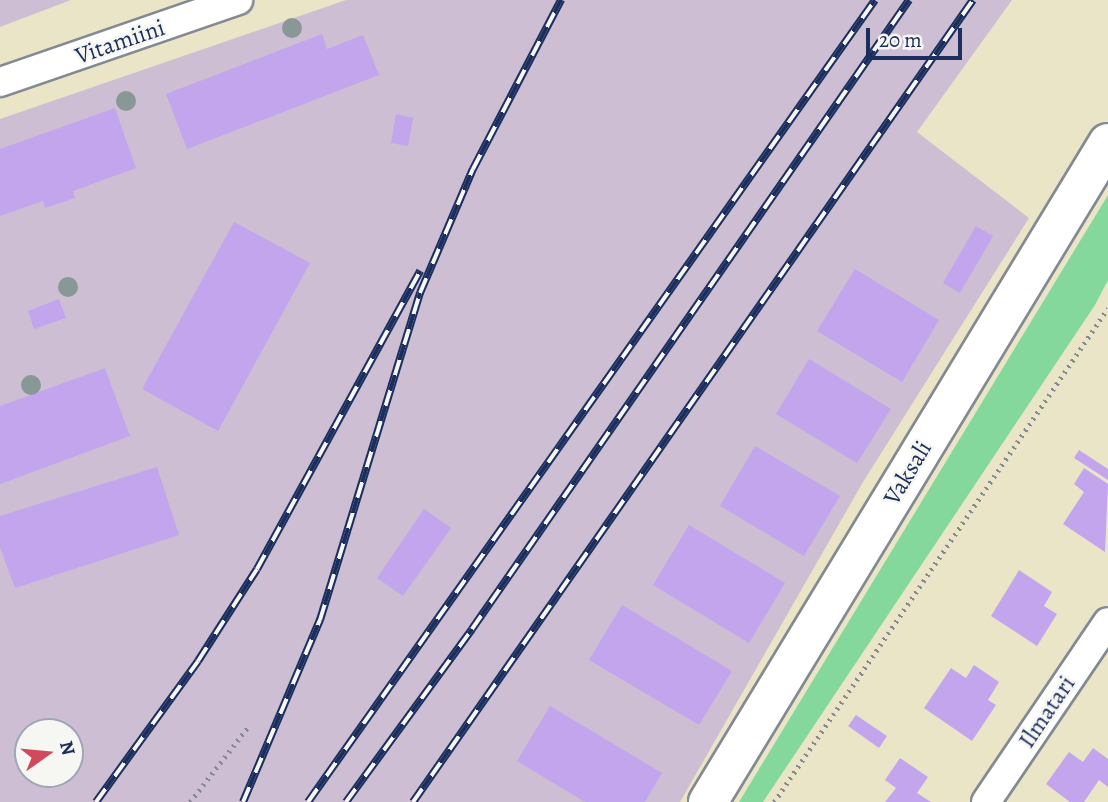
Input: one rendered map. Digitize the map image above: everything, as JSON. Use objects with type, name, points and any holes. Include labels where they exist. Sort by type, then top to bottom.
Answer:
[{"type":"street","name":"Vitamiini","points":[[0,82],[239,0]]},
{"type":"street","name":"Vaksali","points":[[708,802],[1108,143]]},
{"type":"street","name":"Ilmatari","points":[[986,802],[1108,622]]},
{"type":"path","points":[[774,802],[1108,308]]},
{"type":"path","points":[[190,802],[248,727]]},
{"type":"shaded area","points":[[0,0],[71,0],[0,27]]},
{"type":"shaded area","points":[[346,0],[1012,0],[917,132],[1029,218],[863,482],[680,802],[0,802],[0,119]]},
{"type":"green space","points":[[1108,195],[1108,280],[1095,305],[763,802],[739,802]]},
{"type":"building","points":[[322,34],[327,49],[363,35],[379,75],[187,149],[166,94]]},
{"type":"building","points":[[115,108],[136,168],[73,191],[75,198],[45,208],[43,201],[0,216],[0,149]]},
{"type":"building","points":[[396,114],[413,118],[408,146],[391,143]]},
{"type":"building","points":[[234,222],[310,263],[218,431],[142,389]]},
{"type":"building","points":[[976,226],[993,236],[960,293],[943,283]]},
{"type":"building","points":[[855,269],[939,320],[902,382],[817,331]]},
{"type":"building","points":[[59,299],[66,318],[34,329],[28,311]]},
{"type":"building","points":[[809,359],[891,409],[857,463],[776,414]]},
{"type":"building","points":[[105,368],[130,436],[0,484],[0,406]]},
{"type":"building","points":[[755,446],[840,496],[804,556],[720,506]]},
{"type":"building","points":[[1079,450],[1108,469],[1108,480],[1074,458]]},
{"type":"building","points":[[157,467],[179,535],[15,588],[0,547],[0,516]]},
{"type":"building","points":[[1084,468],[1108,484],[1105,552],[1063,524],[1084,492],[1074,484]]},
{"type":"building","points":[[424,509],[451,528],[403,596],[377,578]]},
{"type":"building","points":[[689,525],[785,583],[749,643],[653,585]]},
{"type":"building","points":[[1019,570],[1052,592],[1044,606],[1057,614],[1037,646],[991,616]]},
{"type":"building","points":[[622,605],[732,671],[699,725],[589,660]]},
{"type":"building","points":[[974,665],[999,682],[988,700],[996,705],[972,741],[924,708],[951,668],[966,678]]},
{"type":"building","points":[[550,706],[662,773],[645,802],[585,802],[517,761]]},
{"type":"building","points":[[856,715],[887,736],[879,748],[848,726]]},
{"type":"building","points":[[1093,748],[1108,759],[1108,787],[1099,780],[1084,802],[1070,802],[1046,784],[1069,752],[1083,762]]},
{"type":"building","points":[[900,758],[928,777],[917,793],[931,802],[885,802],[896,788],[885,780]]},
{"type":"railway","points":[[243,802],[320,620],[420,293],[473,169],[561,0]]},
{"type":"railway","points":[[308,802],[875,0]]},
{"type":"railway","points":[[346,802],[472,629],[909,0]]},
{"type":"railway","points":[[413,802],[973,0]]},
{"type":"railway","points":[[96,802],[198,661],[257,569],[420,271]]}]
